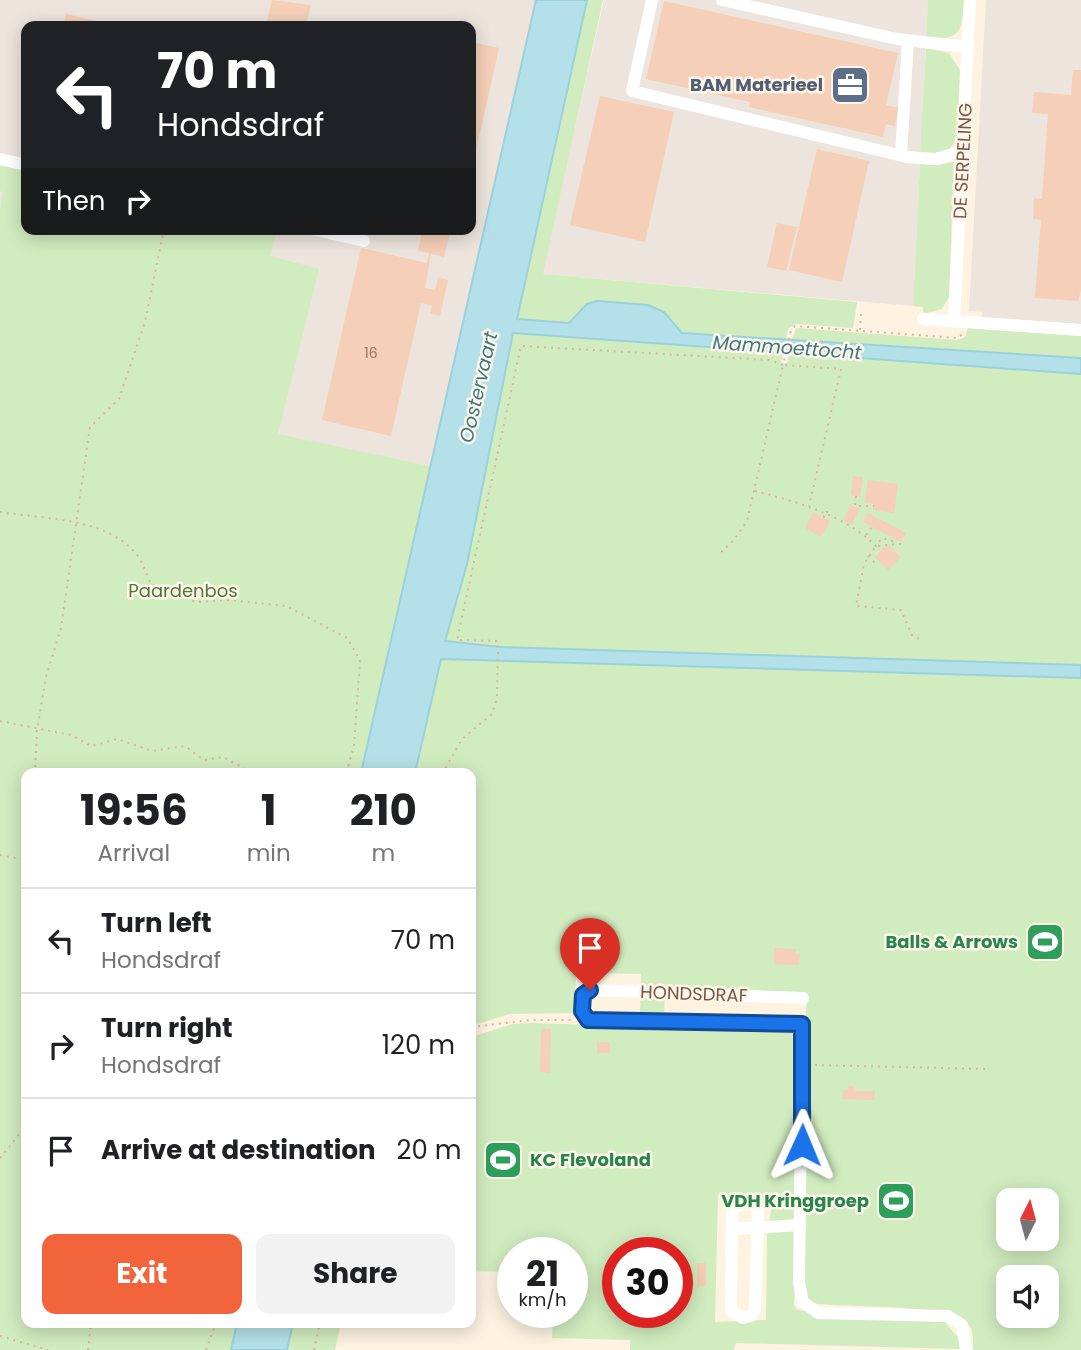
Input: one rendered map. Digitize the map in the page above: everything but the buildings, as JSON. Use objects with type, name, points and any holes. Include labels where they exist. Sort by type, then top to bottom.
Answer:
[{"type":"street","points":[[652,0],[632,91],[901,155],[936,159],[964,151]]},
{"type":"street","points":[[722,0],[908,41],[968,47]]},
{"type":"street","name":"DE SERPELING","points":[[960,322],[970,0]]},
{"type":"street","points":[[901,155],[908,41]]},
{"type":"street","points":[[0,159],[21,164]]},
{"type":"street","points":[[338,235],[364,241]]},
{"type":"street","points":[[923,320],[1081,330]]},
{"type":"street","name":"HONDSDRAF","points":[[803,998],[590,990],[583,995],[582,1011],[588,1020],[802,1024],[799,1283],[803,1302],[818,1313],[948,1316],[962,1325],[966,1350]]},
{"type":"street","points":[[743,1203],[751,1204],[758,1210],[757,1227],[755,1309],[743,1318],[736,1317],[731,1311],[732,1210],[743,1203]]},
{"type":"street","points":[[732,1229],[800,1225]]},
{"type":"path","points":[[35,768],[37,730],[46,677],[61,628],[90,427],[118,399],[145,322],[163,235]]},
{"type":"path","points":[[860,331],[862,314]]},
{"type":"path","points":[[721,552],[744,527],[791,330],[797,326],[957,338],[965,332],[960,322]]},
{"type":"path","points":[[446,768],[463,739],[492,714],[497,698],[498,641],[457,640],[521,346],[769,360],[783,364],[841,369],[810,506]]},
{"type":"path","points":[[754,491],[810,506],[865,535],[876,546],[902,545],[882,538],[876,546],[867,555],[856,606],[901,610],[912,635],[923,641]]},
{"type":"path","points":[[856,496],[855,506],[874,506]]},
{"type":"path","points":[[827,510],[827,516]]},
{"type":"path","points":[[0,512],[78,523],[112,536],[136,555],[151,584],[196,602],[230,600],[286,606],[347,638],[360,660],[355,735],[347,768]]},
{"type":"path","points":[[823,517],[827,516]]},
{"type":"path","points":[[865,535],[872,527]]},
{"type":"path","points":[[867,555],[877,565]]},
{"type":"path","points":[[0,721],[77,737],[91,746],[117,739],[152,751],[184,746],[204,760],[223,757],[243,768]]},
{"type":"path","points":[[0,855],[21,857]]},
{"type":"path","points":[[476,1026],[531,1020],[588,1020]]},
{"type":"path","points":[[803,1064],[985,1069]]},
{"type":"path","points":[[0,1158],[21,1132]]},
{"type":"path","points":[[88,1350],[90,1328]]},
{"type":"path","points":[[206,1350],[214,1328]]},
{"type":"path","points":[[314,1350],[319,1328]]},
{"type":"path","points":[[0,1336],[48,1350]]},
{"type":"shaded area","name":"Oostervaart","points":[[0,0],[548,0],[450,470],[217,423],[236,235],[476,235],[476,21],[21,21],[21,191],[4,192],[0,206]]},
{"type":"shaded area","name":"BAM Materieel","points":[[604,0],[928,0],[913,306],[542,274]]},
{"type":"shaded area","points":[[986,0],[1081,0],[1081,324],[982,317],[982,312],[969,311]]},
{"type":"green space","points":[[587,0],[603,0],[543,274],[857,302],[853,328],[796,324],[788,329],[786,339],[682,333],[664,312],[587,304],[569,323],[516,319]]},
{"type":"green space","points":[[928,0],[964,0],[960,27],[953,36],[926,38]]},
{"type":"green space","points":[[926,48],[949,53],[960,70],[957,139],[947,152],[920,154]]},
{"type":"green space","points":[[954,162],[949,297],[942,309],[923,314],[923,307],[913,306],[920,164]]},
{"type":"green space","name":"Paardenbos","points":[[0,164],[21,169],[21,235],[276,235],[270,256],[319,269],[278,434],[430,466],[362,768],[21,768],[21,1328],[236,1328],[231,1350],[0,1350],[0,208],[3,192],[0,191]]},
{"type":"green space","points":[[796,328],[957,340],[965,337],[968,328],[1081,336],[1081,358],[792,339]]},
{"type":"green space","points":[[513,333],[783,353],[781,363],[787,363],[789,354],[1081,374],[1081,1350],[973,1350],[971,1328],[962,1319],[945,1314],[923,1310],[812,1303],[805,1295],[802,1088],[794,1306],[798,1310],[812,1312],[945,1322],[960,1340],[960,1349],[736,1343],[734,1350],[630,1350],[630,1340],[552,1338],[552,1328],[588,1328],[588,1237],[497,1237],[497,1272],[476,1271],[476,1035],[512,1024],[530,1023],[790,1031],[795,1035],[803,1061],[807,994],[665,995],[664,1015],[640,1014],[641,974],[576,973],[574,1013],[510,1014],[476,1024],[476,768],[416,768],[441,659],[1009,676],[1016,663],[500,647],[444,641],[467,564]],"holes":[[[759,1195],[772,1205],[767,1236],[766,1320],[715,1322],[718,1196]]]},
{"type":"green space","points":[[292,1328],[340,1328],[335,1350],[287,1350]]},
{"type":"water","name":"Mammoettocht","points":[[536,0],[587,0],[517,319],[569,323],[587,304],[597,301],[648,305],[664,312],[682,333],[1081,358],[1081,374],[513,333],[467,564],[445,641],[500,647],[1081,665],[1081,678],[441,659],[416,768],[362,768]]},
{"type":"water","points":[[236,1328],[292,1328],[287,1350],[231,1350]]},
{"type":"place","name":"BAM Materieel","points":[[850,85]]},
{"type":"place","name":"Balls & Arrows","points":[[1045,942]]},
{"type":"place","name":"KC Flevoland","points":[[503,1160]]},
{"type":"place","name":"VDH Kringgroep","points":[[896,1201]]},
{"type":"route","points":[[590,990],[583,995],[582,1011],[588,1020],[802,1024],[802,1145]]}]
